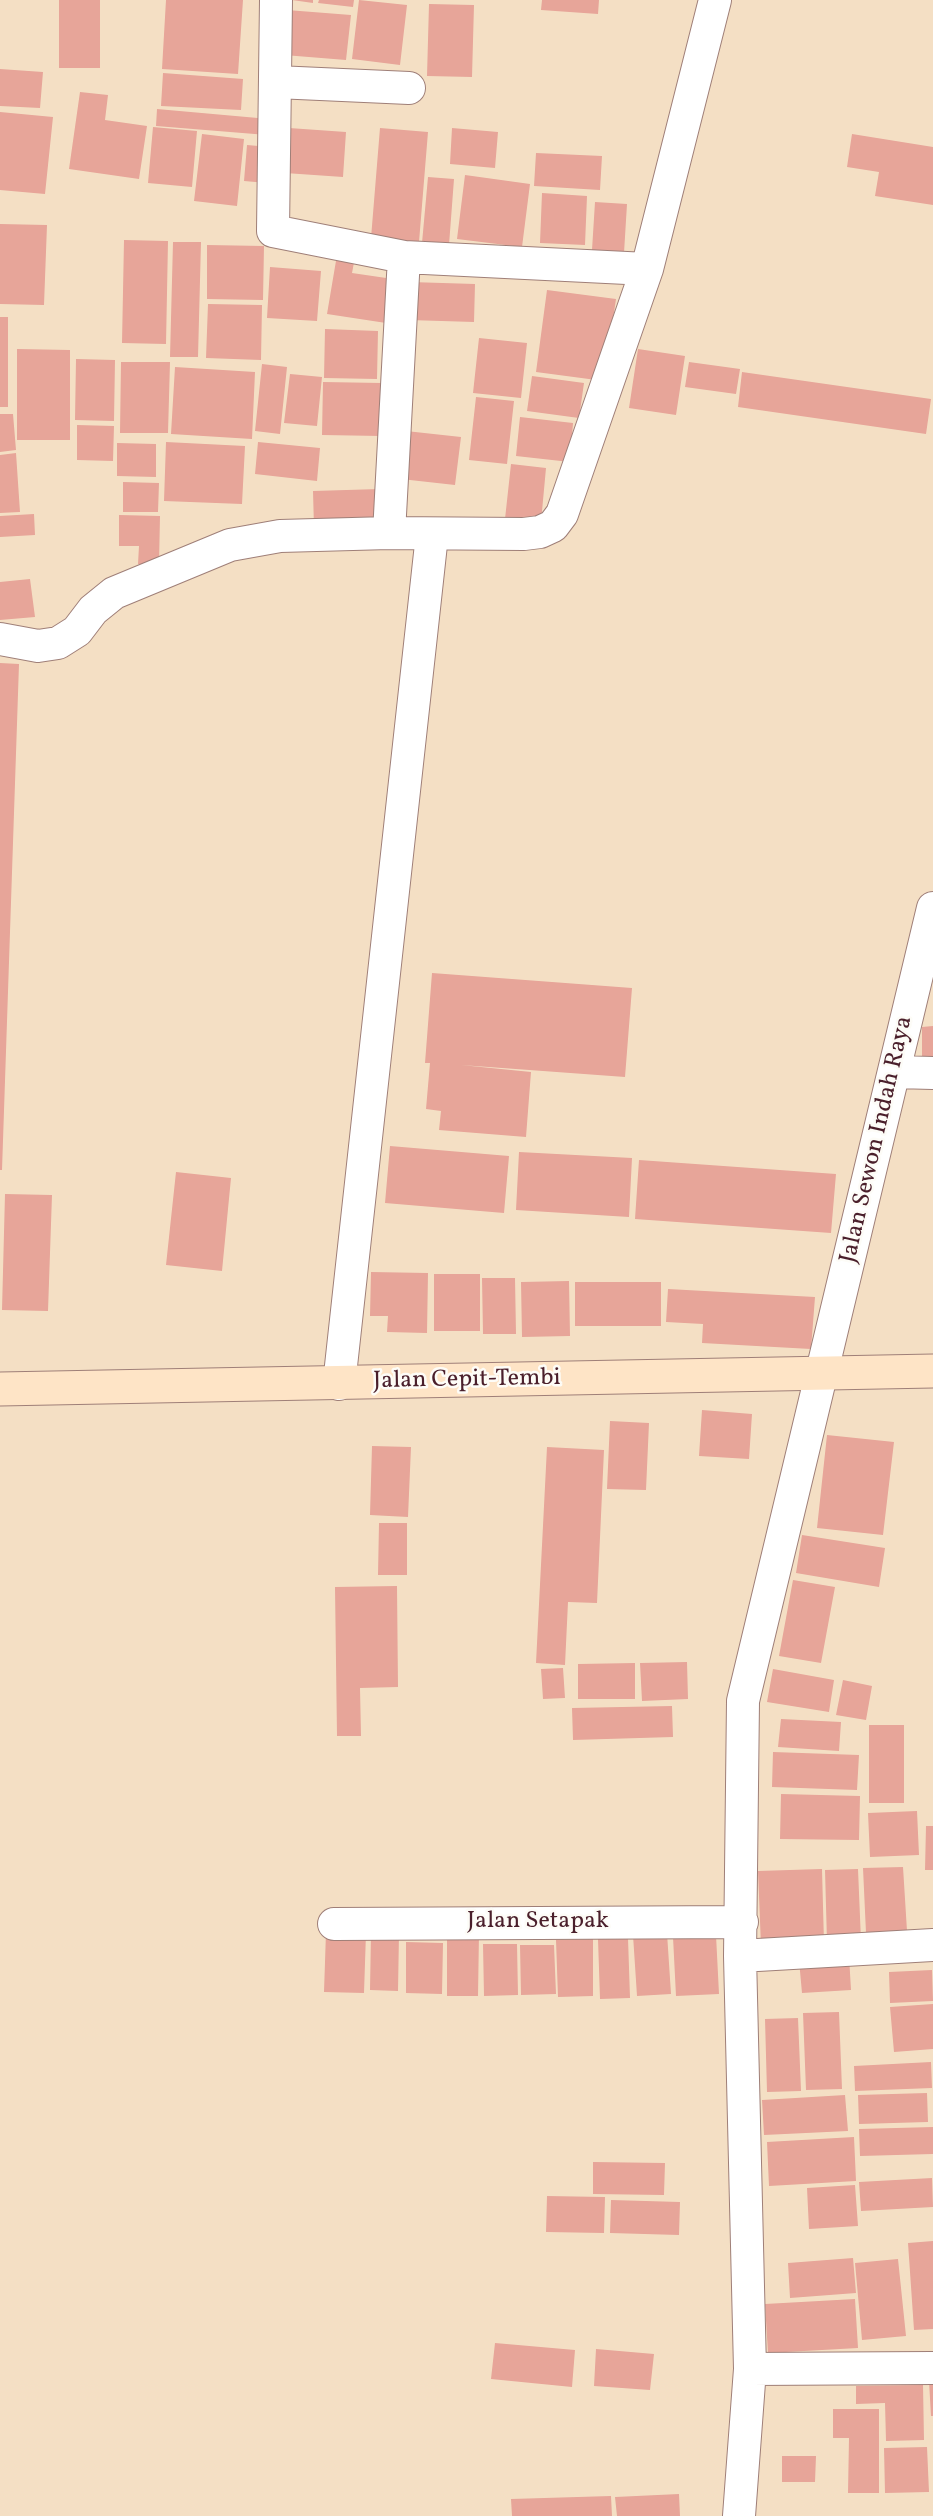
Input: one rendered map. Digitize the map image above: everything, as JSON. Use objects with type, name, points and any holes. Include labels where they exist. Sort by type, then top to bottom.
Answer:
[{"type":"main road","name":"Jalan Cepit-Tembi","points":[[0,1389],[339,1384],[823,1371],[933,1371]]},
{"type":"street","points":[[276,0],[273,231],[404,256],[647,269]]},
{"type":"street","points":[[0,639],[38,646],[58,643],[77,631],[93,610],[114,593],[230,545],[280,536],[389,533],[524,534],[540,532],[553,526],[562,514],[647,269],[715,0]]},
{"type":"street","points":[[276,82],[409,88]]},
{"type":"street","points":[[389,533],[404,256]]},
{"type":"street","points":[[339,1384],[432,535]]},
{"type":"street","name":"Jalan Sewon Indah Raya","points":[[739,2516],[750,2369],[740,1956],[743,1701],[933,908]]},
{"type":"street","points":[[895,1072],[933,1073]]},
{"type":"street","name":"Jalan Setapak","points":[[334,1924],[742,1922]]},
{"type":"street","points":[[740,1956],[933,1945]]},
{"type":"street","points":[[750,2369],[933,2368]]},
{"type":"building","points":[[59,0],[100,0],[100,68],[59,68]]},
{"type":"building","points":[[166,0],[243,0],[238,74],[162,69]]},
{"type":"building","points":[[292,0],[313,0],[313,3]]},
{"type":"building","points":[[319,0],[354,0],[353,7],[318,3]]},
{"type":"building","points":[[359,0],[407,5],[400,65],[352,59]]},
{"type":"building","points":[[542,0],[599,0],[598,14],[541,10]]},
{"type":"building","points":[[429,4],[474,5],[472,77],[427,76]]},
{"type":"building","points":[[287,10],[351,15],[346,60],[284,55]]},
{"type":"building","points":[[0,69],[43,72],[40,108],[0,106]]},
{"type":"building","points":[[163,73],[243,79],[241,110],[161,106]]},
{"type":"building","points":[[80,92],[108,95],[105,120],[147,126],[139,179],[69,169]]},
{"type":"building","points":[[157,109],[269,119],[267,135],[156,126]]},
{"type":"building","points":[[0,112],[53,117],[45,194],[0,190]]},
{"type":"building","points":[[153,127],[197,131],[192,187],[148,183]]},
{"type":"building","points":[[289,128],[346,132],[343,177],[285,173]]},
{"type":"building","points":[[380,128],[428,132],[419,242],[371,238]]},
{"type":"building","points":[[452,128],[498,132],[495,168],[450,164]]},
{"type":"building","points":[[202,134],[244,139],[237,206],[194,201]]},
{"type":"building","points":[[852,134],[933,147],[933,205],[875,196],[879,172],[847,167]]},
{"type":"building","points":[[247,145],[270,147],[267,183],[244,181]]},
{"type":"building","points":[[536,153],[602,156],[600,190],[534,186]]},
{"type":"building","points":[[465,175],[530,184],[522,247],[457,239]]},
{"type":"building","points":[[428,177],[454,179],[449,245],[422,243]]},
{"type":"building","points":[[542,193],[587,196],[585,245],[540,243]]},
{"type":"building","points":[[595,202],[627,204],[624,253],[592,250]]},
{"type":"building","points":[[0,224],[47,225],[44,305],[0,304]]},
{"type":"building","points":[[124,240],[168,241],[166,344],[122,343]]},
{"type":"building","points":[[173,242],[201,242],[198,357],[170,357]]},
{"type":"building","points":[[207,245],[264,246],[263,300],[207,299]]},
{"type":"building","points":[[338,249],[356,252],[352,273],[393,279],[386,323],[327,314]]},
{"type":"building","points":[[270,267],[321,271],[317,321],[267,318]]},
{"type":"building","points":[[410,282],[475,284],[474,322],[409,320]]},
{"type":"building","points":[[547,290],[616,299],[604,381],[536,372]]},
{"type":"building","points":[[208,304],[262,305],[261,360],[206,358]]},
{"type":"building","points":[[0,317],[8,317],[8,407],[0,407]]},
{"type":"building","points":[[325,329],[378,331],[377,379],[324,378]]},
{"type":"building","points":[[479,338],[527,343],[521,398],[473,393]]},
{"type":"building","points":[[17,349],[70,350],[70,440],[17,440]]},
{"type":"building","points":[[638,349],[685,356],[676,415],[629,408]]},
{"type":"building","points":[[76,359],[115,360],[114,421],[75,420]]},
{"type":"building","points":[[121,362],[170,362],[168,433],[120,433]]},
{"type":"building","points":[[689,362],[740,369],[736,394],[685,387]]},
{"type":"building","points":[[262,364],[287,367],[280,434],[255,431]]},
{"type":"building","points":[[175,367],[255,372],[252,439],[171,434]]},
{"type":"building","points":[[742,372],[931,399],[926,434],[738,407]]},
{"type":"building","points":[[290,374],[322,377],[317,426],[284,423]]},
{"type":"building","points":[[532,376],[584,383],[579,418],[527,411]]},
{"type":"building","points":[[323,382],[382,383],[381,436],[322,435]]},
{"type":"building","points":[[476,397],[514,401],[507,464],[469,460]]},
{"type":"building","points":[[0,414],[13,414],[16,450],[0,452]]},
{"type":"building","points":[[520,417],[573,423],[570,462],[516,456]]},
{"type":"building","points":[[77,425],[114,426],[113,461],[77,460]]},
{"type":"building","points":[[406,431],[461,437],[455,485],[401,479]]},
{"type":"building","points":[[166,442],[245,446],[242,504],[164,501]]},
{"type":"building","points":[[258,442],[320,448],[317,481],[255,474]]},
{"type":"building","points":[[117,443],[156,444],[156,477],[117,476]]},
{"type":"building","points":[[16,453],[20,512],[0,513],[0,455]]},
{"type":"building","points":[[511,464],[546,468],[541,522],[505,519]]},
{"type":"building","points":[[123,482],[159,483],[158,512],[123,512]]},
{"type":"building","points":[[380,489],[381,519],[314,528],[313,491]]},
{"type":"building","points":[[34,514],[35,535],[0,537],[0,516]]},
{"type":"building","points":[[119,515],[160,516],[159,564],[138,564],[139,546],[119,546]]},
{"type":"building","points":[[30,579],[35,617],[0,620],[0,582]]},
{"type":"building","points":[[0,663],[19,664],[2,1170],[0,1170]]},
{"type":"building","points":[[432,973],[632,988],[625,1077],[461,1065],[531,1072],[526,1137],[439,1130],[441,1111],[426,1109],[430,1063],[425,1063]]},
{"type":"building","points":[[933,1026],[933,1066],[922,1066],[922,1027]]},
{"type":"building","points":[[390,1146],[509,1156],[504,1213],[385,1203]]},
{"type":"building","points":[[519,1152],[632,1158],[629,1217],[516,1210]]},
{"type":"building","points":[[639,1160],[836,1174],[831,1233],[635,1219]]},
{"type":"building","points":[[176,1172],[231,1178],[222,1271],[166,1265]]},
{"type":"building","points":[[5,1194],[52,1195],[48,1311],[2,1310]]},
{"type":"building","points":[[371,1272],[428,1273],[427,1333],[387,1332],[388,1316],[370,1316]]},
{"type":"building","points":[[434,1274],[480,1274],[480,1331],[434,1331]]},
{"type":"building","points":[[482,1278],[515,1278],[516,1334],[483,1334]]},
{"type":"building","points":[[569,1281],[570,1336],[522,1337],[521,1282]]},
{"type":"building","points":[[575,1282],[661,1282],[661,1326],[575,1326]]},
{"type":"building","points":[[668,1289],[815,1297],[811,1349],[702,1343],[703,1324],[666,1322]]},
{"type":"building","points":[[702,1410],[752,1414],[749,1459],[699,1456]]},
{"type":"building","points":[[610,1421],[649,1423],[646,1490],[607,1489]]},
{"type":"building","points":[[827,1435],[894,1442],[883,1535],[817,1528]]},
{"type":"building","points":[[372,1446],[411,1447],[408,1517],[370,1515]]},
{"type":"building","points":[[547,1447],[604,1450],[597,1603],[568,1602],[565,1665],[536,1663]]},
{"type":"building","points":[[379,1523],[407,1523],[407,1575],[378,1575]]},
{"type":"building","points":[[802,1535],[885,1548],[879,1587],[796,1573]]},
{"type":"building","points":[[793,1580],[835,1587],[821,1663],[779,1656]]},
{"type":"building","points":[[397,1586],[398,1687],[360,1688],[361,1736],[337,1736],[335,1587]]},
{"type":"building","points":[[687,1662],[688,1699],[642,1701],[640,1663]]},
{"type":"building","points":[[635,1663],[635,1699],[578,1699],[578,1664]]},
{"type":"building","points":[[563,1668],[565,1698],[543,1699],[541,1669]]},
{"type":"building","points":[[773,1669],[834,1680],[829,1712],[767,1702]]},
{"type":"building","points":[[843,1680],[872,1686],[866,1720],[836,1715]]},
{"type":"building","points":[[672,1706],[673,1737],[573,1740],[572,1708]]},
{"type":"building","points":[[781,1719],[841,1722],[839,1751],[778,1747]]},
{"type":"building","points":[[869,1725],[904,1725],[904,1803],[869,1803]]},
{"type":"building","points":[[773,1752],[859,1755],[857,1790],[772,1787]]},
{"type":"building","points":[[781,1794],[860,1796],[859,1840],[780,1839]]},
{"type":"building","points":[[917,1811],[919,1855],[870,1857],[868,1813]]},
{"type":"building","points":[[926,1826],[933,1826],[933,1870],[925,1870]]},
{"type":"building","points":[[903,1867],[907,1931],[866,1933],[863,1868]]},
{"type":"building","points":[[822,1869],[824,1943],[761,1946],[758,1871]]},
{"type":"building","points":[[858,1869],[861,1941],[827,1942],[825,1870]]},
{"type":"building","points":[[326,1932],[366,1933],[364,1993],[324,1992]]},
{"type":"building","points":[[371,1933],[399,1933],[398,1991],[370,1990]]},
{"type":"building","points":[[447,1933],[479,1933],[478,1996],[447,1996]]},
{"type":"building","points":[[667,1933],[671,1994],[637,1996],[633,1935]]},
{"type":"building","points":[[716,1935],[719,1994],[676,1996],[673,1937]]},
{"type":"building","points":[[628,1938],[630,1998],[600,1999],[598,1939]]},
{"type":"building","points":[[593,1939],[593,1996],[558,1997],[556,1940]]},
{"type":"building","points":[[406,1942],[443,1943],[442,1994],[406,1993]]},
{"type":"building","points":[[483,1944],[517,1944],[518,1995],[484,1996]]},
{"type":"building","points":[[520,1945],[554,1945],[556,1994],[521,1995]]},
{"type":"building","points":[[849,1956],[851,1990],[802,1993],[799,1960]]},
{"type":"building","points":[[932,1970],[933,2001],[890,2003],[889,1972]]},
{"type":"building","points":[[933,2004],[933,2049],[894,2052],[890,2007]]},
{"type":"building","points":[[839,2012],[842,2089],[806,2090],[803,2013]]},
{"type":"building","points":[[798,2018],[801,2091],[767,2092],[765,2019]]},
{"type":"building","points":[[931,2062],[932,2088],[855,2091],[854,2066]]},
{"type":"building","points":[[927,2093],[928,2122],[859,2124],[858,2095]]},
{"type":"building","points":[[845,2095],[848,2131],[764,2135],[762,2100]]},
{"type":"building","points":[[933,2127],[933,2154],[860,2156],[859,2129]]},
{"type":"building","points":[[854,2137],[856,2181],[769,2186],[767,2142]]},
{"type":"building","points":[[593,2162],[665,2163],[664,2195],[593,2194]]},
{"type":"building","points":[[932,2178],[933,2207],[861,2211],[859,2182]]},
{"type":"building","points":[[855,2185],[858,2226],[809,2229],[807,2188]]},
{"type":"building","points":[[547,2196],[605,2197],[604,2233],[546,2232]]},
{"type":"building","points":[[611,2200],[680,2202],[679,2235],[610,2233]]},
{"type":"building","points":[[933,2241],[933,2329],[914,2330],[908,2243]]},
{"type":"building","points":[[853,2258],[856,2293],[790,2298],[788,2263]]},
{"type":"building","points":[[898,2259],[906,2336],[862,2340],[855,2263]]},
{"type":"building","points":[[855,2299],[858,2348],[768,2353],[765,2304]]},
{"type":"building","points":[[495,2343],[575,2350],[572,2387],[491,2379]]},
{"type":"building","points":[[596,2349],[654,2354],[650,2390],[594,2386]]},
{"type":"building","points":[[929,2381],[933,2381],[933,2416],[931,2416]]},
{"type":"building","points":[[923,2385],[924,2440],[886,2441],[885,2403],[856,2404],[856,2386]]},
{"type":"building","points":[[833,2409],[879,2409],[879,2493],[848,2493],[849,2438],[833,2438]]},
{"type":"building","points":[[927,2447],[929,2492],[885,2493],[884,2448]]},
{"type":"building","points":[[782,2456],[816,2456],[815,2482],[782,2482]]},
{"type":"building","points":[[679,2494],[680,2516],[617,2516],[615,2497]]},
{"type":"building","points":[[611,2496],[612,2516],[512,2516],[511,2499]]}]
